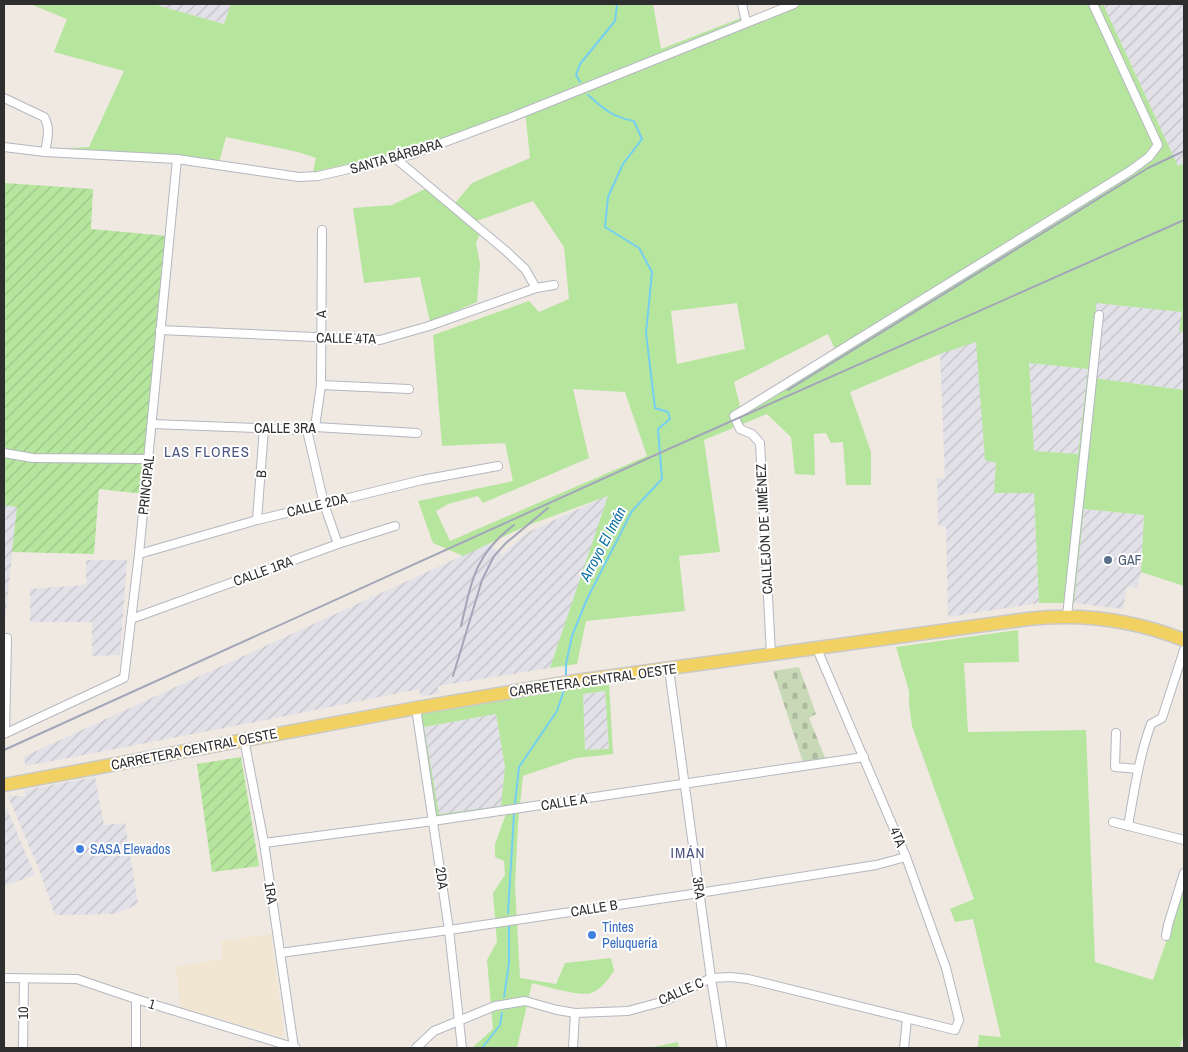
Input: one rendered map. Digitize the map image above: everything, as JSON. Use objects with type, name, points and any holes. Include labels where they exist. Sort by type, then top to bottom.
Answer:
[{"type":"main road","name":"CARRETERA CENTRAL OESTE","points":[[4,785],[244,739],[576,681],[1014,621],[1067,616],[1131,623],[1155,629],[1184,640]]},
{"type":"street","points":[[742,4],[746,22]]},
{"type":"street","name":"SANTA BÁRBARA","points":[[4,147],[45,152],[177,159],[300,177],[318,176],[410,154],[512,118],[794,4]]},
{"type":"street","name":"CALLEJÓN DE JIMÉNEZ","points":[[771,654],[760,443],[752,434],[740,429],[734,416],[1122,176],[1149,157],[1158,145],[1093,4]]},
{"type":"street","points":[[4,98],[44,117],[47,122],[48,131],[45,152]]},
{"type":"street","points":[[395,158],[506,251],[525,269],[536,288]]},
{"type":"street","name":"PRINCIPAL","points":[[4,734],[124,678],[149,459],[177,159]]},
{"type":"street","name":"A","points":[[322,230],[321,385],[311,428],[324,504],[338,544]]},
{"type":"street","name":"CALLE 4TA","points":[[160,330],[380,340],[430,326],[536,288],[554,285]]},
{"type":"street","points":[[1067,616],[1098,315]]},
{"type":"street","points":[[321,385],[409,389]]},
{"type":"street","name":"CALLE 3RA","points":[[152,424],[417,433]]},
{"type":"street","name":"B","points":[[257,520],[264,428]]},
{"type":"street","points":[[4,453],[33,458],[149,459]]},
{"type":"street","name":"CALLE 2DA","points":[[139,554],[257,520],[422,480],[498,466]]},
{"type":"street","name":"CALLE 1RA","points":[[131,619],[338,544],[395,526]]},
{"type":"street","points":[[4,734],[7,638]]},
{"type":"street","name":"4TA","points":[[817,649],[906,857],[946,968],[959,1020],[954,1030]]},
{"type":"street","points":[[1128,826],[1138,769],[1151,724],[1162,718],[1184,650]]},
{"type":"street","name":"3RA","points":[[669,669],[722,1048]]},
{"type":"street","name":"2DA","points":[[416,708],[449,930],[462,1048]]},
{"type":"street","points":[[1116,733],[1115,767],[1138,769]]},
{"type":"street","name":"1RA","points":[[244,739],[264,843],[295,1048]]},
{"type":"street","name":"CALLE A","points":[[264,843],[433,821],[864,758]]},
{"type":"street","points":[[1113,822],[1184,840]]},
{"type":"street","name":"CALLE B","points":[[280,953],[449,930],[876,866],[906,857]]},
{"type":"street","points":[[1166,936],[1184,873]]},
{"type":"street","name":"CALLE C","points":[[416,1048],[434,1031],[495,1006],[525,1001],[557,1010],[575,1012],[628,1011],[666,1001],[711,978],[731,977],[748,979],[954,1030]]},
{"type":"street","name":"1","points":[[4,978],[77,980],[136,1000],[295,1048]]},
{"type":"street","name":"10","points":[[23,1048],[24,979]]},
{"type":"street","points":[[136,1000],[136,1048]]},
{"type":"street","points":[[573,1048],[575,1012]]},
{"type":"street","points":[[904,1048],[908,1019]]},
{"type":"shaded area","points":[[153,4],[231,4],[225,24]]},
{"type":"shaded area","points":[[1103,4],[1184,4],[1184,163],[1178,166]]},
{"type":"shaded area","points":[[1096,303],[1183,312],[1179,331],[1184,332],[1184,390],[1093,378]]},
{"type":"shaded area","points":[[977,341],[985,460],[996,463],[994,493],[1034,493],[1039,603],[948,617],[946,527],[938,525],[937,478],[945,478],[940,354]]},
{"type":"shaded area","points":[[1029,363],[1088,369],[1078,454],[1034,451]]},
{"type":"shaded area","points":[[609,495],[550,668],[438,686],[439,693],[421,697],[419,689],[26,766],[23,757],[488,544],[502,555],[526,533]]},
{"type":"shaded area","points":[[4,505],[17,506],[5,622],[4,622]]},
{"type":"shaded area","points":[[1084,509],[1144,515],[1141,574],[1137,588],[1127,587],[1123,609],[1074,603]]},
{"type":"shaded area","points":[[86,560],[127,560],[120,655],[92,656],[92,622],[30,622],[30,589],[86,585]]},
{"type":"shaded area","points":[[605,691],[609,749],[585,750],[583,694]]},
{"type":"shaded area","points":[[496,714],[505,767],[501,807],[438,815],[424,727]]},
{"type":"shaded area","name":"SASA Elevados","points":[[95,777],[104,825],[125,823],[138,904],[115,914],[55,915],[40,872],[8,796],[25,796],[25,790]]},
{"type":"shaded area","points":[[4,809],[7,809],[35,875],[4,886]]},
{"type":"shaded area","points":[[271,934],[284,1034],[281,1037],[180,1007],[176,967],[222,959],[221,941]]},
{"type":"green space","points":[[30,4],[153,4],[224,24],[231,4],[653,4],[661,49],[741,18],[738,4],[745,4],[747,18],[783,4],[1103,4],[1178,166],[1184,163],[1184,332],[1179,331],[1182,312],[1096,303],[1093,378],[1184,390],[1184,586],[1141,572],[1144,515],[1084,509],[1074,603],[1039,603],[1034,493],[994,493],[996,463],[985,460],[976,342],[940,354],[850,392],[871,452],[871,485],[846,485],[843,442],[831,443],[826,433],[814,434],[815,475],[795,474],[791,437],[767,414],[704,440],[720,552],[679,556],[685,611],[586,621],[577,664],[550,668],[608,496],[526,526],[463,556],[433,543],[418,501],[513,481],[505,443],[442,446],[433,335],[529,301],[539,312],[569,299],[564,247],[533,201],[471,223],[481,231],[476,243],[480,264],[477,302],[430,322],[420,277],[364,283],[353,208],[392,205],[427,188],[451,208],[472,183],[530,158],[525,111],[410,150],[313,172],[316,158],[298,152],[226,137],[218,166],[52,149],[89,147],[124,71],[54,52],[67,19]],"holes":[[[737,303],[745,349],[677,364],[671,311]],[[828,334],[836,351],[741,410],[734,382]],[[1029,363],[1088,369],[1078,454],[1034,451]],[[573,389],[625,392],[647,456],[450,541],[436,511],[448,504],[478,496],[483,503],[589,458]]]},
{"type":"green space","points":[[4,183],[93,189],[91,229],[168,236],[144,494],[99,489],[94,554],[12,552],[17,507],[4,505]]},
{"type":"green space","points":[[1018,630],[1019,662],[964,663],[968,732],[1086,730],[1095,962],[1153,980],[1184,889],[1184,1034],[1180,1046],[1184,1048],[978,1048],[979,1035],[1001,1037],[973,919],[955,922],[950,909],[974,899],[912,726],[909,691],[896,647]]},
{"type":"green space","points":[[799,667],[816,714],[809,718],[826,760],[804,765],[773,671]]},
{"type":"green space","points":[[609,683],[613,754],[576,758],[523,776],[515,885],[520,978],[556,984],[565,963],[611,958],[614,971],[598,989],[586,994],[532,983],[517,1048],[472,1048],[493,1029],[487,960],[497,942],[493,893],[505,875],[504,861],[495,857],[495,844],[506,814],[432,824],[416,714]],"holes":[[[605,691],[609,749],[585,750],[583,694]],[[496,714],[505,767],[501,806],[439,814],[424,727]]]},
{"type":"green space","points":[[241,757],[259,866],[212,872],[197,764]]},
{"type":"green space","points":[[678,1042],[679,1048],[653,1048],[653,1047]]},
{"type":"waterway","name":"Arroyo El Imán","points":[[580,82],[576,75],[580,64],[615,21],[617,4]]},
{"type":"waterway","name":"Arroyo El Imán","points":[[566,677],[566,664],[572,636],[587,599],[632,511],[662,479],[658,429],[670,419],[668,412],[655,408],[646,333],[652,272],[639,248],[605,227],[608,197],[623,164],[642,139],[634,121],[609,112],[588,95]]},
{"type":"waterway","name":"Arroyo El Imán","points":[[515,803],[519,767],[557,711],[565,687]]},
{"type":"waterway","name":"Arroyo El Imán","points":[[508,913],[514,814]]},
{"type":"waterway","name":"Arroyo El Imán","points":[[504,997],[509,963],[509,926]]},
{"type":"waterway","name":"Arroyo El Imán","points":[[482,1048],[500,1025],[502,1013]]},
{"type":"railway","points":[[788,390],[1148,168],[1184,151]]},
{"type":"railway","points":[[4,750],[673,447],[1184,220]]},
{"type":"railway","points":[[453,676],[482,580],[494,556],[506,543],[548,508]]},
{"type":"railway","points":[[461,626],[472,582],[483,558],[490,547],[514,525]]},
{"type":"place","name":"GAF","points":[[1108,560]]},
{"type":"place","name":"SASA Elevados","points":[[80,849]]},
{"type":"place","name":"Tintes Peluquería","points":[[592,935]]},
{"type":"district","name":"LAS FLORES","points":[[207,452]]},
{"type":"district","name":"IMÁN","points":[[688,853]]}]
